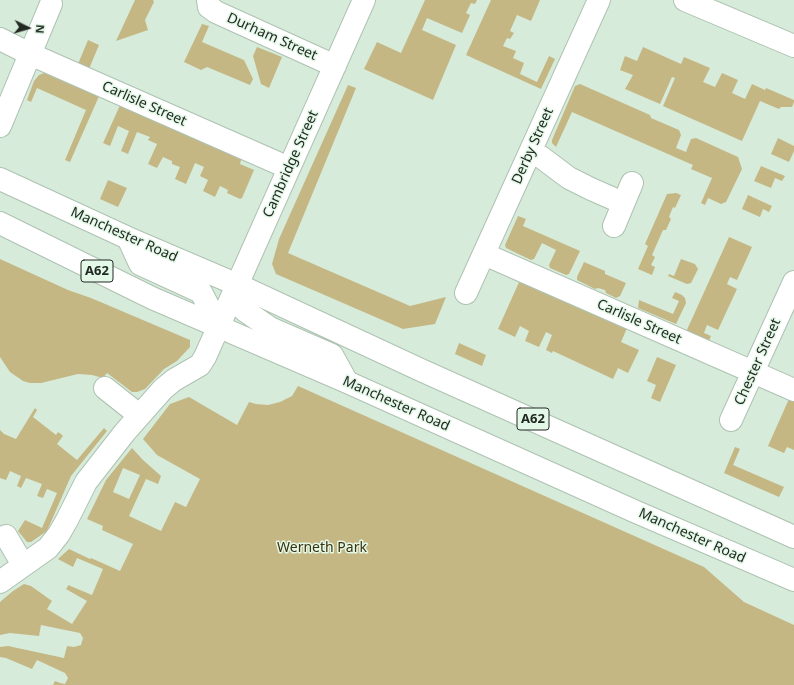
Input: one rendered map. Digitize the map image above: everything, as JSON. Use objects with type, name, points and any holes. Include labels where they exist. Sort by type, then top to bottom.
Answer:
[{"type":"main road","name":"Cambridge Street","points":[[0,582],[48,548],[56,539],[67,520],[86,482],[139,415],[163,389],[174,380],[200,365],[219,328],[364,0]]},
{"type":"main road","name":"Derby Street","points":[[466,292],[599,0]]},
{"type":"main road","points":[[685,0],[794,46]]},
{"type":"main road","points":[[0,126],[51,4]]},
{"type":"main road","name":"Durham Street","points":[[209,4],[216,12],[335,66]]},
{"type":"main road","name":"Carlisle Street","points":[[0,39],[30,54],[289,168]]},
{"type":"main road","points":[[531,152],[541,157],[569,178],[623,203]]},
{"type":"main road","name":"Manchester Road","points":[[0,180],[128,238],[238,285],[434,376],[794,537]]},
{"type":"main road","points":[[614,226],[632,183]]},
{"type":"main road","name":"Manchester Road","points":[[0,223],[152,298],[347,382],[634,511],[794,580]]},
{"type":"main road","points":[[128,238],[140,264],[201,292],[219,328]]},
{"type":"main road","name":"Carlisle Street","points":[[484,254],[794,390]]},
{"type":"main road","name":"Chester Street","points":[[731,420],[794,282]]},
{"type":"main road","points":[[238,285],[244,310],[270,328],[332,355],[347,382]]},
{"type":"main road","points":[[105,388],[139,415]]},
{"type":"main road","points":[[6,536],[23,565]]},
{"type":"green space","points":[[135,0],[153,0],[154,2],[145,20],[148,30],[116,41]]},
{"type":"green space","points":[[425,0],[477,0],[475,4],[471,3],[466,13],[470,15],[462,33],[427,18],[422,30],[456,45],[433,100],[364,69],[377,42],[401,53]]},
{"type":"green space","points":[[491,0],[540,0],[531,21],[517,15],[510,31],[514,33],[510,39],[507,38],[503,46],[516,51],[513,58],[524,63],[520,74],[537,82],[549,56],[555,59],[541,89],[466,55]]},
{"type":"green space","points":[[202,24],[209,26],[202,42],[244,60],[253,79],[250,85],[207,67],[201,70],[184,62]]},
{"type":"green space","points":[[88,40],[99,45],[89,69],[78,64]]},
{"type":"green space","points":[[257,47],[282,57],[269,88],[261,84],[253,56]]},
{"type":"green space","points":[[643,47],[681,64],[684,57],[710,68],[703,82],[715,87],[722,73],[738,80],[732,93],[745,99],[752,84],[765,90],[766,88],[794,100],[794,102],[792,107],[781,107],[779,109],[760,101],[742,141],[663,106],[675,78],[672,77],[660,104],[625,89],[633,75],[620,70],[625,56],[637,61]]},
{"type":"green space","points":[[44,73],[100,94],[70,162],[65,160],[86,110],[37,88],[31,102],[27,100],[34,81],[39,75]]},
{"type":"green space","points":[[580,84],[650,115],[651,118],[679,130],[681,135],[676,148],[686,152],[691,139],[696,138],[738,157],[742,169],[726,202],[721,204],[708,198],[705,205],[701,203],[712,178],[691,169],[693,165],[572,112],[556,147],[552,143],[552,140],[575,86]]},
{"type":"green space","points":[[348,85],[356,88],[288,253],[410,306],[446,297],[435,324],[403,329],[276,274],[272,264],[279,239]]},
{"type":"green space","points":[[121,103],[242,156],[240,164],[254,170],[242,198],[240,199],[227,193],[228,190],[220,186],[215,197],[203,191],[208,180],[200,176],[204,167],[195,163],[186,184],[175,179],[180,167],[172,164],[172,161],[163,157],[157,168],[148,164],[157,144],[148,140],[150,137],[137,132],[128,154],[121,151],[129,131],[118,126],[110,146],[103,143]]},
{"type":"green space","points":[[778,138],[794,146],[794,151],[789,162],[771,154]]},
{"type":"green space","points":[[761,166],[785,176],[782,181],[775,178],[771,188],[754,181]]},
{"type":"green space","points":[[108,180],[127,188],[118,207],[100,199]]},
{"type":"green space","points":[[676,193],[681,195],[675,208],[673,207],[669,217],[671,219],[666,230],[663,230],[652,255],[655,257],[651,265],[655,267],[652,275],[638,269],[648,246],[645,244],[667,194]]},
{"type":"green space","points":[[748,195],[772,206],[769,212],[763,209],[760,217],[742,209]]},
{"type":"green space","points":[[518,216],[526,219],[523,226],[580,251],[569,274],[566,275],[550,268],[549,265],[556,250],[542,243],[534,259],[531,260],[506,248],[505,245]]},
{"type":"green space","points":[[729,237],[752,247],[737,280],[730,277],[727,284],[737,289],[718,330],[707,325],[704,333],[711,336],[708,343],[686,332]]},
{"type":"green space","points":[[0,259],[68,290],[91,298],[190,340],[190,347],[177,361],[164,369],[145,389],[137,392],[132,392],[107,373],[103,378],[92,375],[78,374],[41,383],[30,383],[23,381],[10,372],[0,357]]},
{"type":"green space","points":[[681,259],[695,264],[698,269],[691,283],[687,284],[668,276],[669,274],[674,276]]},
{"type":"green space","points":[[584,262],[605,271],[605,274],[626,283],[620,296],[616,298],[606,293],[605,290],[598,288],[595,289],[577,280]]},
{"type":"green space","points":[[520,280],[627,328],[621,342],[639,350],[628,373],[618,368],[613,379],[553,351],[552,353],[546,350],[552,335],[546,332],[539,347],[525,341],[529,331],[520,326],[515,337],[498,329]]},
{"type":"green space","points":[[675,292],[685,298],[686,303],[676,324],[638,308],[639,300],[673,314],[679,301],[672,298]]},
{"type":"green space","points":[[459,343],[486,355],[482,366],[455,354]]},
{"type":"green space","points":[[657,357],[676,365],[660,402],[651,398],[656,385],[647,381]]},
{"type":"green space","name":"Werneth Park","points":[[298,386],[704,567],[744,602],[794,625],[794,685],[53,685],[55,681],[65,684],[68,678],[65,673],[37,660],[32,669],[0,657],[0,647],[8,646],[64,658],[67,646],[74,647],[81,645],[83,638],[80,633],[41,625],[39,636],[10,633],[0,635],[0,602],[24,584],[31,586],[52,601],[47,609],[72,624],[87,601],[66,589],[68,585],[92,595],[103,569],[77,558],[73,567],[58,559],[69,549],[120,571],[133,544],[102,530],[103,526],[87,519],[106,480],[132,448],[161,476],[158,484],[146,479],[129,516],[161,531],[175,502],[186,507],[200,479],[157,455],[143,439],[170,404],[189,397],[237,425],[249,402],[268,405],[280,402],[292,396]],"holes":[[[123,468],[140,475],[129,499],[113,492]]]},
{"type":"green space","points":[[789,399],[794,401],[794,450],[787,447],[784,453],[768,446]]},
{"type":"green space","points":[[35,408],[37,410],[33,417],[56,435],[58,432],[61,434],[63,436],[57,444],[77,460],[104,428],[107,431],[71,476],[47,531],[31,542],[27,542],[18,531],[25,520],[42,528],[57,493],[47,489],[43,498],[37,496],[42,484],[26,478],[21,488],[17,486],[21,476],[10,471],[6,480],[0,478],[0,430],[4,434],[16,439]]},
{"type":"green space","points":[[735,447],[740,449],[733,465],[784,487],[779,497],[724,473]]}]
